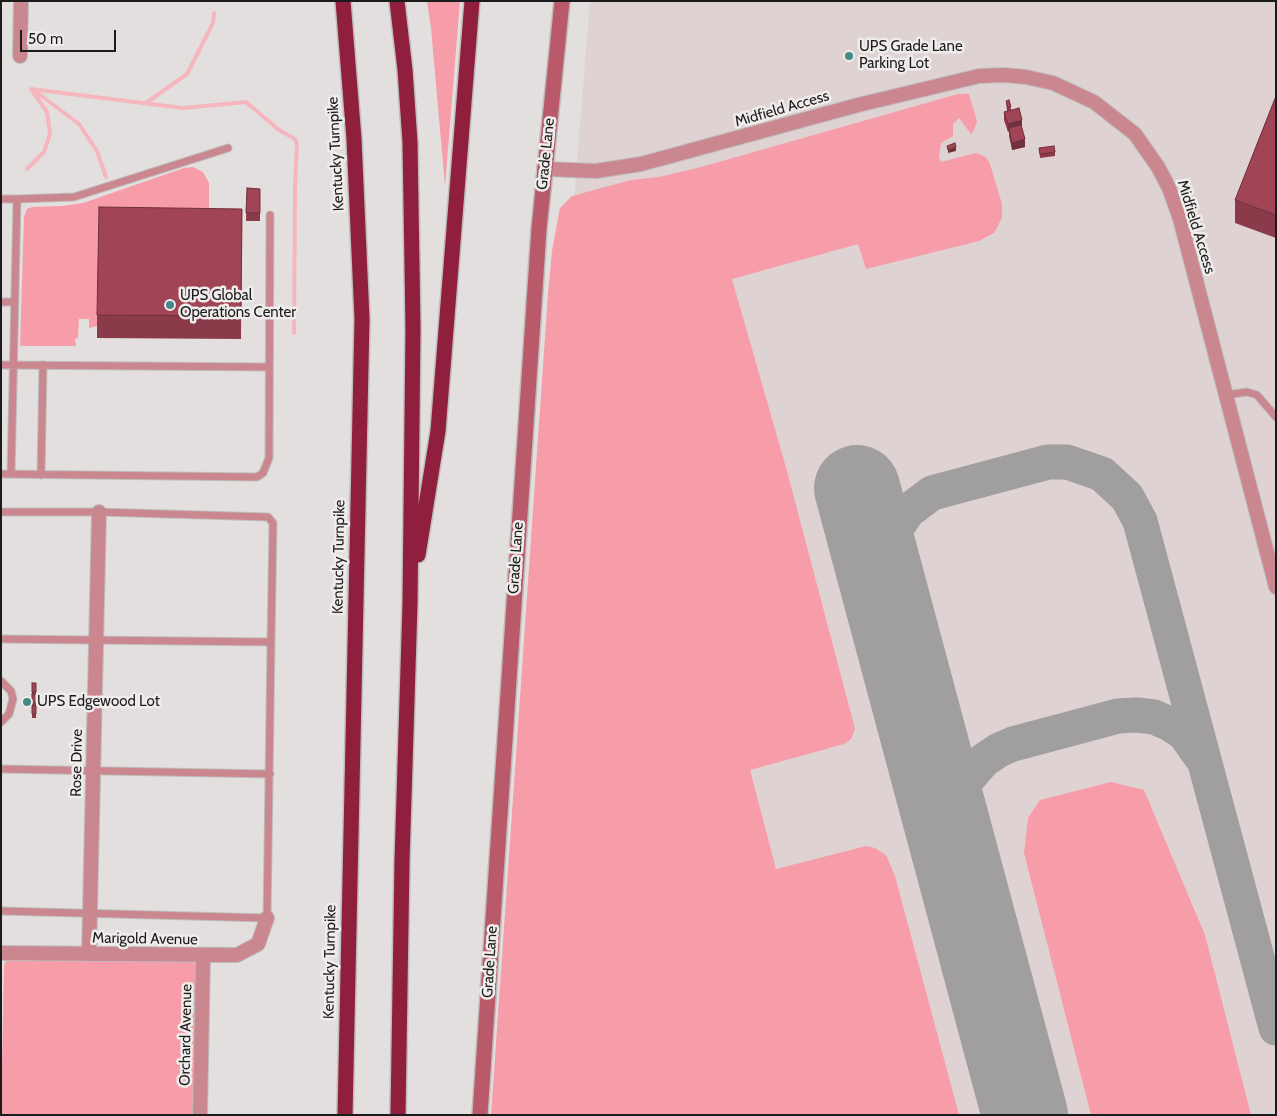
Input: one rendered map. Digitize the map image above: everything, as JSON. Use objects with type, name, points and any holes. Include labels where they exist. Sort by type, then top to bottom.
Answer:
[{"type":"highway","name":"Kentucky Turnpike","points":[[343,1],[354,139],[362,319],[345,1115]]},
{"type":"highway","points":[[397,1],[405,70],[412,234],[410,604],[402,871],[398,1115]]},
{"type":"highway","points":[[410,604],[438,431],[472,1]]},
{"type":"main road","name":"Grade Lane","points":[[480,1115],[520,497],[544,169],[562,1]]},
{"type":"street","points":[[20,56],[21,1]]},
{"type":"street","name":"Midfield Access","points":[[544,169],[596,171],[641,164],[964,79],[1004,75],[1053,83],[1075,92],[1112,114],[1135,134],[1158,167],[1180,219],[1276,586]]},
{"type":"street","name":"Rose Drive","points":[[89,954],[99,512]]},
{"type":"street","name":"Marigold Avenue","points":[[1,953],[237,955],[258,944],[267,918]]},
{"type":"street","name":"Orchard Avenue","points":[[200,1115],[203,956]]},
{"type":"lane","points":[[1,199],[74,197],[228,148]]},
{"type":"lane","points":[[11,474],[17,199]]},
{"type":"lane","points":[[1,474],[258,477],[267,466],[269,458],[270,215]]},
{"type":"lane","points":[[1,302],[14,302]]},
{"type":"lane","points":[[1,365],[269,367]]},
{"type":"lane","points":[[41,475],[43,365]]},
{"type":"lane","points":[[1226,395],[1247,392],[1257,395],[1276,418]]},
{"type":"lane","points":[[1,512],[99,512],[268,517],[273,523],[267,918],[1,911]]},
{"type":"lane","points":[[1,639],[271,642]]},
{"type":"lane","points":[[1,681],[11,691],[13,699],[10,714],[1,722]]},
{"type":"lane","points":[[1,769],[270,774]]},
{"type":"shaded area","points":[[427,1],[460,1],[445,186],[431,28]]},
{"type":"shaded area","points":[[590,1],[1276,1],[1276,1115],[500,1115]]},
{"type":"shaded area","points":[[958,94],[969,94],[977,121],[971,134],[959,118],[953,124],[953,136],[941,143],[939,157],[941,162],[976,153],[986,157],[990,164],[1002,204],[1002,218],[994,233],[979,241],[866,269],[858,244],[732,279],[787,471],[855,729],[851,739],[844,744],[750,770],[776,869],[866,846],[875,848],[886,855],[895,876],[959,1115],[491,1115],[548,294],[552,251],[560,208],[572,196],[631,180],[659,177],[701,167]]},
{"type":"shaded area","points":[[193,167],[203,172],[209,183],[209,226],[97,326],[89,328],[89,319],[79,319],[78,338],[75,339],[76,346],[20,346],[24,217],[27,209],[83,203],[184,168]]},
{"type":"shaded area","points":[[1111,782],[1144,790],[1205,935],[1251,1115],[1091,1115],[1024,853],[1028,818],[1040,800]]},
{"type":"shaded area","points":[[7,959],[194,962],[198,969],[197,1115],[1,1115],[4,965]]},
{"type":"building","points":[[1276,96],[1276,215],[1235,200]]},
{"type":"building","points":[[1009,100],[1011,107],[1008,108],[1006,101]]},
{"type":"building","points":[[1019,108],[1022,120],[1008,124],[1004,112]]},
{"type":"building","points":[[1021,125],[1025,139],[1012,143],[1009,128]]},
{"type":"building","points":[[955,143],[956,147],[948,150],[947,146]]},
{"type":"building","points":[[1054,146],[1055,152],[1040,154],[1039,148]]},
{"type":"building","points":[[247,188],[260,189],[260,213],[246,213]]},
{"type":"building","name":"UPS Global Operations Center","points":[[99,207],[242,209],[241,316],[97,315]]},
{"type":"building","points":[[32,683],[36,683],[36,692],[32,692]]},
{"type":"building","points":[[32,694],[36,694],[36,703],[32,703]]},
{"type":"building","points":[[32,705],[36,706],[36,714],[32,714]]},
{"type":"waterway","points":[[146,103],[187,74],[213,23],[214,13]]},
{"type":"waterway","points":[[27,169],[44,152],[50,134],[47,112],[31,89],[183,108],[246,102],[279,130],[295,139],[297,144],[294,333]]},
{"type":"waterway","points":[[35,91],[79,124],[97,151],[106,177]]},
{"type":"taxiway","points":[[884,590],[885,553],[890,537],[908,511],[932,493],[1048,462],[1067,462],[1102,474],[1127,497],[1140,521],[1276,1028]]},
{"type":"taxiway","points":[[955,856],[952,824],[954,805],[962,785],[984,760],[999,750],[1013,744],[1118,716],[1137,715],[1154,717],[1184,733],[1201,757]]},
{"type":"runway","points":[[857,488],[1025,1115]]},
{"type":"place","name":"UPS Grade Lane Parking Lot","points":[[849,56]]},
{"type":"place","name":"UPS Global Operations Center","points":[[170,305]]},
{"type":"place","name":"UPS Edgewood Lot","points":[[27,702]]}]
